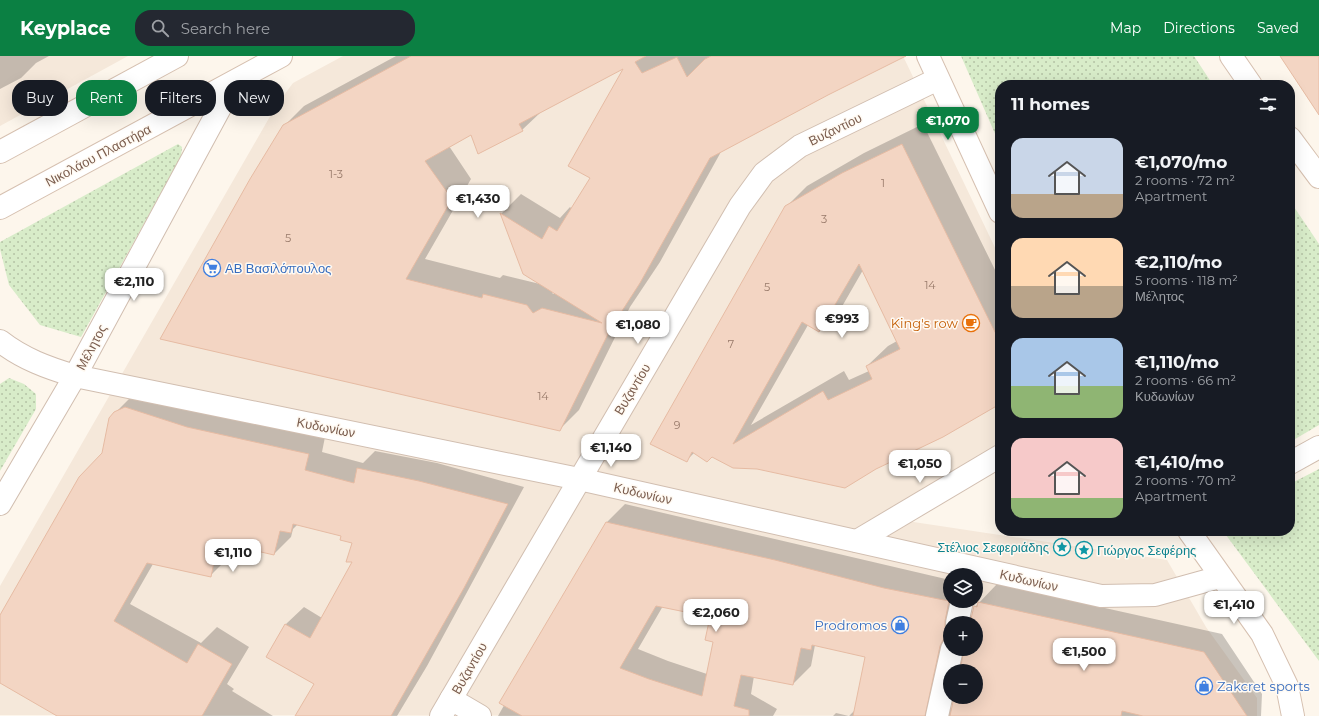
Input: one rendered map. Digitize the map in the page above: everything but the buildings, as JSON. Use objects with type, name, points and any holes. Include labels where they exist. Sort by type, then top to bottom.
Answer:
[{"type":"street","points":[[0,152],[177,56]]},
{"type":"street","name":"Νικολάου Πλαστήρα","points":[[238,80],[281,56]]},
{"type":"street","points":[[928,56],[995,201]]},
{"type":"street","points":[[1230,56],[1247,80]]},
{"type":"street","name":"Βυζαντίου","points":[[446,708],[740,206],[764,173],[800,146],[938,79]]},
{"type":"street","name":"Νικολάου Πλαστήρα","points":[[0,208],[224,87]]},
{"type":"street","name":"Μέλητος","points":[[0,504],[75,376],[224,100]]},
{"type":"street","points":[[1295,145],[1319,177]]},
{"type":"street","name":"Κυδωνίων","points":[[0,341],[14,352],[32,361],[75,376],[579,479],[857,541],[958,568]]},
{"type":"street","points":[[1295,460],[1319,447]]},
{"type":"street","points":[[857,541],[995,459]]},
{"type":"street","points":[[1192,536],[1220,577],[1262,634],[1287,686],[1292,716]]},
{"type":"street","name":"Κυδωνίων","points":[[983,574],[1101,596],[1155,595],[1220,577]]},
{"type":"street","points":[[937,716],[950,656]]},
{"type":"street","points":[[446,708],[480,716]]},
{"type":"shaded area","points":[[0,56],[128,56],[84,80],[76,80],[76,84],[68,89],[68,80],[12,80],[12,116],[18,116],[0,126]]},
{"type":"shaded area","points":[[343,56],[903,56],[995,248],[995,470],[907,521],[995,534],[995,536],[1007,536],[1167,560],[1206,627],[1257,698],[1257,716],[0,715],[0,586],[270,116],[284,116],[284,95],[293,83]]},
{"type":"green space","points":[[961,56],[1194,56],[1210,80],[995,80],[995,134]]},
{"type":"green space","points":[[178,144],[182,147],[181,157],[81,337],[40,325],[9,285],[0,249],[0,242]]},
{"type":"green space","points":[[1295,208],[1319,244],[1319,425],[1295,439]]},
{"type":"green space","points":[[9,378],[24,384],[36,394],[36,409],[0,471],[0,384]]},
{"type":"green space","points":[[1319,469],[1319,661],[1227,536],[1295,536],[1295,481]]},
{"type":"place","name":"ΑΒ Βασιλόπουλος","points":[[212,268]]},
{"type":"place","name":"King's row","points":[[971,323]]},
{"type":"place","name":"Στέλιος Σεφεριάδης","points":[[1062,547]]},
{"type":"place","name":"Γιώργος Σεφέρης","points":[[1084,550]]},
{"type":"place","name":"Prodromos","points":[[900,625]]},
{"type":"place","name":"Zakcret sports","points":[[1204,686]]}]
